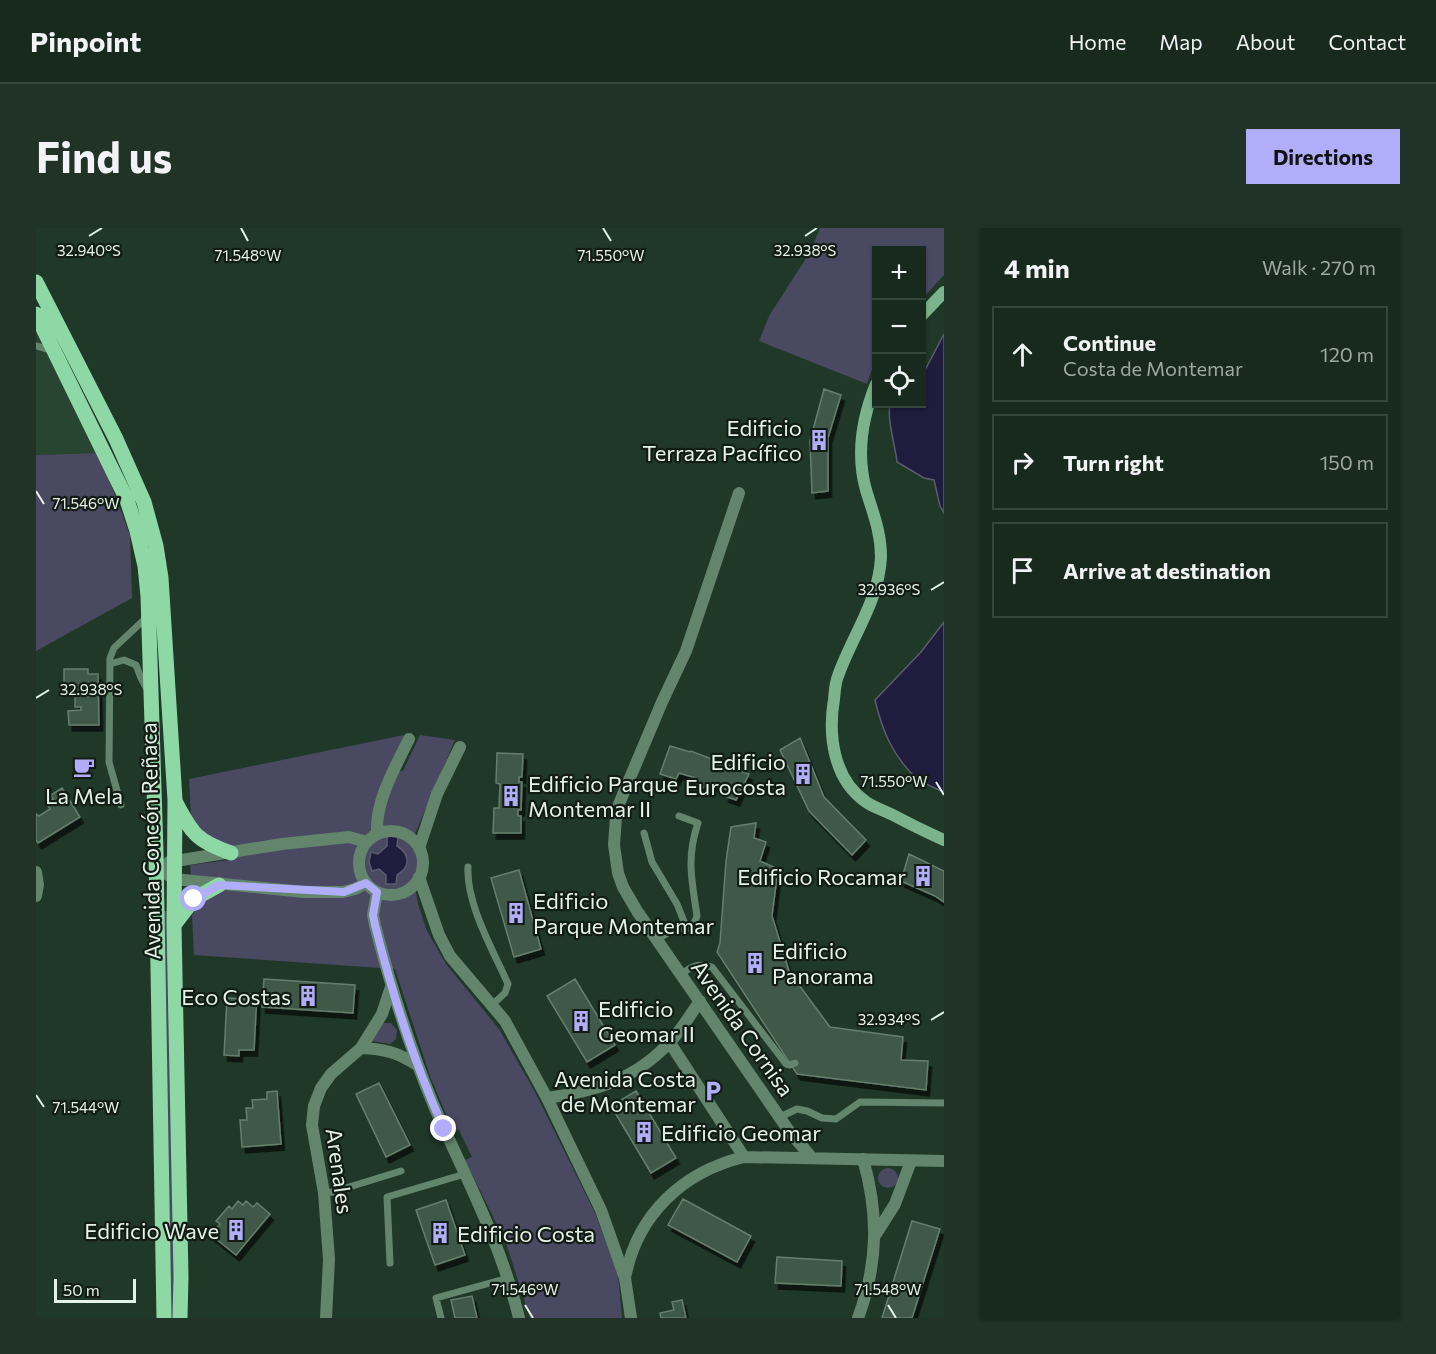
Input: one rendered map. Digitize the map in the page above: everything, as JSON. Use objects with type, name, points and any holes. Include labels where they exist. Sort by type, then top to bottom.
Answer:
[{"type":"main road","name":"Avenida Concón Reñaca","points":[[36,282],[116,439],[144,502],[158,556],[175,800],[174,926],[181,1265],[180,1318]]},
{"type":"main road","points":[[926,310],[944,292]]},
{"type":"main road","name":"Avenida Concón Reñaca","points":[[38,323],[127,500],[145,566],[150,633],[157,867],[164,1318]]},
{"type":"main road","points":[[872,397],[863,426],[861,464],[879,530],[880,570],[871,603],[837,678],[831,715],[831,738],[841,771],[859,796],[866,802],[944,840]]},
{"type":"main road","points":[[175,800],[190,830],[198,838],[211,846],[231,853]]},
{"type":"main road","points":[[174,926],[194,899],[219,885]]},
{"type":"street","name":"Avenida Cornisa","points":[[739,494],[686,651],[658,710],[619,804],[614,845],[621,880],[629,899],[780,1117],[812,1158]]},
{"type":"street","points":[[372,838],[388,785],[409,739]]},
{"type":"street","points":[[419,848],[438,794],[460,747]]},
{"type":"street","points":[[386,831],[396,831],[405,834],[419,848],[422,867],[419,877],[406,891],[386,894],[377,892],[366,883],[359,867],[362,849],[372,838],[386,831]]},
{"type":"street","points":[[366,883],[344,892],[219,885],[174,879],[157,867],[174,859],[231,853],[282,844],[349,837],[372,838]]},
{"type":"street","points":[[36,872],[38,885],[36,896]]},
{"type":"street","points":[[419,877],[439,935],[450,956],[492,1005],[518,1042],[548,1098],[601,1210],[625,1278],[631,1318]]},
{"type":"street","points":[[377,892],[373,915],[391,987],[417,1065],[498,1247],[519,1318]]},
{"type":"street","name":"Arenales","points":[[326,1318],[329,1259],[324,1193],[312,1125],[314,1106],[321,1088],[331,1074],[361,1048],[382,1014],[391,987]]},
{"type":"street","points":[[548,1098],[600,1088],[622,1079],[670,1043],[700,1001]]},
{"type":"street","points":[[670,1043],[744,1157]]},
{"type":"street","points":[[361,1048],[381,1049],[401,1054],[417,1065]]},
{"type":"street","points":[[625,1278],[628,1259],[640,1233],[666,1198],[702,1172],[744,1157],[944,1161]]},
{"type":"street","points":[[858,1318],[868,1288],[876,1234],[872,1194],[863,1159]]},
{"type":"street","points":[[876,1234],[896,1204],[911,1161]]},
{"type":"lane","points":[[38,323],[54,330],[78,364]]},
{"type":"lane","points":[[36,346],[54,351]]},
{"type":"lane","points":[[121,805],[109,762],[110,658],[114,648],[149,615]]},
{"type":"lane","points":[[130,634],[156,634],[166,650]]},
{"type":"lane","points":[[110,664],[124,660],[136,665],[152,696]]},
{"type":"lane","points":[[657,940],[674,930],[687,929],[694,924],[697,916],[690,865],[691,843],[698,823],[679,816]]},
{"type":"lane","points":[[644,833],[652,862],[677,904],[687,929]]},
{"type":"lane","points":[[468,867],[467,883],[508,984],[505,993],[492,1005]]},
{"type":"lane","points":[[681,975],[692,966],[702,964],[712,967],[786,1064],[795,1063]]},
{"type":"lane","points":[[780,1117],[797,1109],[822,1118],[836,1119],[860,1102],[944,1103]]},
{"type":"lane","points":[[324,1193],[401,1171]]},
{"type":"lane","points":[[390,1263],[387,1197],[465,1174]]},
{"type":"lane","points":[[441,1318],[436,1298],[508,1278]]},
{"type":"shaded area","points":[[820,228],[944,228],[944,275],[926,295],[926,246],[872,246],[872,369],[867,384],[759,341],[769,316],[810,252]]},
{"type":"shaded area","points":[[36,330],[99,453],[36,455]]},
{"type":"shaded area","points":[[944,334],[944,513],[934,480],[924,478],[897,462],[890,425],[889,408],[926,408],[926,368]]},
{"type":"shaded area","points":[[99,453],[130,535],[132,598],[36,651],[36,455]]},
{"type":"shaded area","points":[[944,622],[944,792],[917,779],[906,768],[885,731],[875,700],[921,652]]},
{"type":"shaded area","points":[[404,735],[392,771],[403,771],[420,735],[455,740],[415,834],[419,863],[413,877],[418,904],[427,931],[446,964],[499,1029],[535,1092],[595,1213],[618,1274],[622,1318],[530,1318],[506,1243],[465,1160],[472,1157],[459,1130],[453,1131],[430,1076],[395,969],[194,955],[192,915],[216,879],[191,875],[190,865],[230,860],[191,818],[189,779]]},
{"type":"shaded area","points":[[387,837],[398,837],[397,846],[407,860],[405,868],[397,875],[396,884],[386,884],[386,875],[379,869],[372,871],[369,862],[371,852],[378,854],[387,846]]},
{"type":"shaded area","points":[[163,911],[168,911],[174,1318],[168,1318]]},
{"type":"shaded area","points":[[381,1023],[391,1023],[397,1030],[396,1039],[390,1044],[371,1041]]},
{"type":"shaded area","points":[[888,1168],[895,1171],[898,1178],[895,1185],[888,1188],[881,1185],[878,1178],[881,1171]]},
{"type":"building","name":"Edificio Terraza Pacífico","points":[[824,389],[841,395],[828,438],[828,491],[812,493],[810,441]]},
{"type":"building","points":[[64,669],[88,669],[88,674],[98,674],[99,725],[69,725],[68,711],[81,710],[81,707],[75,707],[75,686],[64,686]]},
{"type":"building","name":"Edificio Eurocosta","points":[[800,738],[824,797],[866,840],[852,855],[809,811],[780,750]]},
{"type":"building","points":[[670,746],[691,751],[749,774],[736,800],[725,796],[727,790],[707,782],[703,788],[696,786],[696,778],[679,773],[676,779],[660,774]]},
{"type":"building","name":"Edificio Parque Montemar II","points":[[497,753],[523,754],[522,777],[519,777],[519,782],[522,782],[521,810],[518,810],[518,816],[521,816],[521,833],[493,833],[494,808],[499,808],[500,784],[496,783]]},
{"type":"building","points":[[62,788],[80,817],[38,843],[36,814],[39,816],[50,809],[46,803],[53,799],[51,795]]},
{"type":"building","name":"Edificio Panorama","points":[[756,823],[754,838],[766,842],[760,861],[778,869],[772,916],[790,974],[785,978],[790,985],[796,981],[830,1027],[903,1037],[901,1060],[928,1061],[926,1090],[797,1074],[717,952],[720,943],[731,827]]},
{"type":"building","name":"Edificio Rocamar","points":[[909,854],[944,871],[944,902],[901,881]]},
{"type":"building","name":"Edificio Parque Montemar","points":[[519,870],[541,949],[514,957],[491,878]]},
{"type":"building","name":"Eco Costas","points":[[264,979],[355,985],[353,1013],[262,1007]]},
{"type":"building","name":"Edificio Geomar II","points":[[575,979],[615,1045],[587,1062],[547,996]]},
{"type":"building","name":"Eco Costas","points":[[247,994],[257,994],[254,1050],[239,1050],[239,1056],[224,1055],[227,998],[246,999]]},
{"type":"building","points":[[379,1083],[410,1145],[386,1157],[356,1094]]},
{"type":"building","points":[[277,1091],[281,1144],[242,1147],[240,1120],[247,1120],[246,1108],[253,1108],[252,1100],[267,1099],[267,1092]]},
{"type":"building","name":"Edificio Geomar","points":[[636,1091],[676,1158],[651,1173],[611,1106]]},
{"type":"building","points":[[683,1199],[751,1236],[737,1262],[668,1225]]},
{"type":"building","name":"Edificio Costa","points":[[446,1200],[465,1255],[435,1265],[416,1210]]},
{"type":"building","name":"Edificio Wave","points":[[238,1201],[243,1205],[246,1201],[253,1207],[257,1203],[270,1214],[236,1255],[211,1235],[220,1224],[216,1221],[229,1206],[232,1209]]},
{"type":"building","points":[[912,1221],[940,1229],[912,1318],[882,1318]]},
{"type":"building","points":[[777,1257],[842,1261],[841,1286],[775,1283]]},
{"type":"building","points":[[472,1296],[477,1318],[455,1318],[451,1300]]},
{"type":"building","points":[[682,1300],[686,1318],[661,1318],[660,1313],[674,1310],[672,1302]]},
{"type":"place","name":"Edificio Terraza Pacífico","points":[[819,440]]},
{"type":"place","name":"La Mela","points":[[84,767]]},
{"type":"place","name":"Edificio Eurocosta","points":[[803,774]]},
{"type":"place","name":"Edificio Parque Montemar II","points":[[511,796]]},
{"type":"place","name":"Edificio Rocamar","points":[[923,876]]},
{"type":"place","name":"Edificio Parque Montemar","points":[[516,913]]},
{"type":"place","name":"Edificio Panorama","points":[[755,963]]},
{"type":"place","name":"Eco Costas","points":[[308,996]]},
{"type":"place","name":"Edificio Geomar II","points":[[581,1021]]},
{"type":"place","name":"Avenida Costa de Montemar","points":[[713,1091]]},
{"type":"place","name":"Edificio Geomar","points":[[644,1132]]},
{"type":"place","name":"Edificio Wave","points":[[236,1230]]},
{"type":"place","name":"Edificio Costa","points":[[440,1233]]},
{"type":"route","points":[[194,899],[219,885],[304,892],[344,892],[366,883],[377,892],[373,915],[402,1026],[444,1129]]}]
